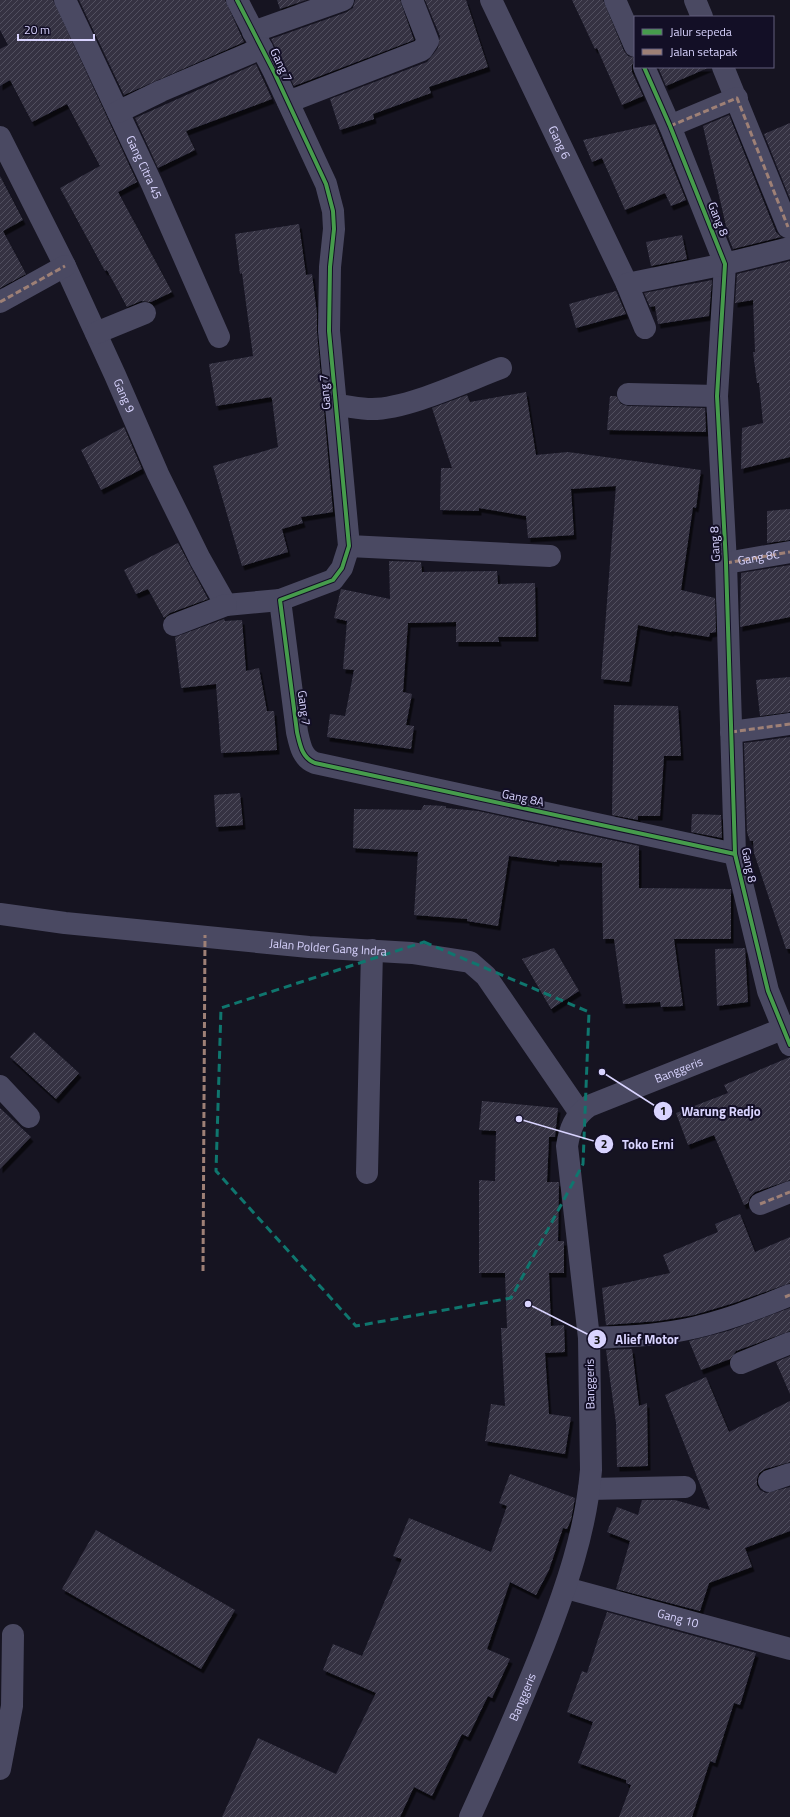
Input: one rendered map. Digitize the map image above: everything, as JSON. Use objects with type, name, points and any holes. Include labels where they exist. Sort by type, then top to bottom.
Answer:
[{"type":"street","name":"Gang Citra 45","points":[[65,0],[118,112],[219,337]]},
{"type":"street","name":"Gang 7","points":[[237,0],[288,102],[326,184],[333,211],[334,229],[330,267],[329,331],[350,546],[342,568],[333,580],[280,600],[297,732],[301,749],[307,760]]},
{"type":"street","points":[[118,112],[258,40],[343,0]]},
{"type":"street","points":[[288,102],[422,50],[428,41],[412,0]]},
{"type":"street","name":"Gang 6","points":[[491,0],[627,284],[645,328]]},
{"type":"street","points":[[615,0],[634,44]]},
{"type":"street","points":[[695,0],[702,16]]},
{"type":"street","name":"Gang 8","points":[[644,68],[670,126],[725,264],[717,396],[726,564],[735,854],[768,991],[788,1033]]},
{"type":"street","points":[[627,284],[725,264],[789,238],[724,68]]},
{"type":"street","points":[[670,126],[737,98]]},
{"type":"street","name":"Gang 9","points":[[0,137],[65,266],[158,474],[200,559],[226,605]]},
{"type":"street","points":[[0,302],[65,266]]},
{"type":"street","points":[[96,333],[145,313]]},
{"type":"street","points":[[336,405],[373,409],[393,406],[419,399],[501,368]]},
{"type":"street","points":[[628,394],[717,396]]},
{"type":"street","points":[[350,546],[550,556]]},
{"type":"street","name":"Gang 8C","points":[[726,564],[790,552]]},
{"type":"street","points":[[174,625],[226,605],[280,600]]},
{"type":"street","points":[[731,732],[790,724]]},
{"type":"street","name":"Gang 8A","points":[[307,760],[315,763],[735,854]]},
{"type":"street","name":"Jalan Polder Gang Indra","points":[[0,914],[65,923],[309,947],[412,952],[460,959],[470,962],[486,976],[580,1113]]},
{"type":"street","points":[[367,1173],[372,950]]},
{"type":"street","name":"Banggeris","points":[[470,1817],[518,1710],[566,1588],[583,1523],[590,1488],[589,1338],[567,1146],[573,1122],[580,1113],[589,1106],[788,1033]]},
{"type":"street","points":[[0,1086],[29,1117]]},
{"type":"street","points":[[760,1204],[790,1192]]},
{"type":"street","points":[[589,1338],[637,1336],[694,1328],[758,1308],[790,1295]]},
{"type":"street","points":[[740,1363],[790,1343]]},
{"type":"street","points":[[769,1481],[790,1474]]},
{"type":"street","points":[[590,1488],[685,1487]]},
{"type":"street","name":"Gang 10","points":[[566,1588],[790,1649]]},
{"type":"street","points":[[0,1769],[12,1706],[13,1635]]},
{"type":"highlighted area","points":[[424,942],[589,1012],[583,1164],[511,1298],[356,1326],[216,1171],[221,1008]]},
{"type":"building","points":[[0,0],[53,0],[137,182],[118,192],[172,292],[151,302],[141,301],[127,307],[107,270],[105,271],[60,188],[100,166],[67,104],[32,122],[10,80],[0,86],[0,49],[8,45],[0,30]]},
{"type":"building","points":[[79,0],[225,0],[244,42],[124,95]]},
{"type":"building","points":[[277,0],[306,0],[280,9]]},
{"type":"building","points":[[355,0],[400,0],[414,40],[294,86],[271,39],[347,12],[353,8]]},
{"type":"building","points":[[425,0],[466,0],[488,67],[429,87],[431,93],[373,114],[374,119],[340,130],[330,99],[427,62],[438,48],[440,36]]},
{"type":"building","points":[[572,0],[603,0],[624,51],[628,56],[634,58],[632,72],[643,96],[622,105],[597,48],[595,49]]},
{"type":"building","points":[[256,64],[272,99],[186,131],[195,150],[158,168],[135,118]]},
{"type":"building","points":[[658,68],[708,68],[666,86]]},
{"type":"building","points":[[729,115],[776,232],[781,237],[733,249],[729,239],[703,126]]},
{"type":"building","points":[[790,123],[790,199],[764,134]]},
{"type":"building","points":[[655,124],[686,200],[671,206],[665,193],[625,210],[602,158],[592,162],[583,140]]},
{"type":"building","points":[[0,176],[23,220],[3,231],[26,274],[0,288]]},
{"type":"building","points":[[299,224],[306,275],[312,274],[317,314],[317,332],[333,512],[301,517],[303,523],[282,529],[288,552],[242,566],[213,466],[278,447],[272,399],[271,397],[216,406],[209,364],[253,356],[242,273],[240,274],[235,234]]},
{"type":"building","points":[[682,235],[687,259],[651,266],[646,242]]},
{"type":"building","points":[[790,261],[790,457],[741,469],[742,428],[763,423],[759,383],[757,383],[753,352],[755,352],[753,300],[735,303],[737,274]]},
{"type":"building","points":[[712,280],[709,316],[658,324],[655,306],[650,307],[644,293]]},
{"type":"building","points":[[616,291],[626,314],[576,328],[569,304]]},
{"type":"building","points":[[526,392],[536,455],[568,452],[701,470],[696,508],[693,507],[681,590],[715,598],[716,632],[710,633],[709,637],[671,632],[638,625],[629,682],[601,679],[616,486],[571,489],[574,535],[528,538],[526,516],[479,508],[479,511],[440,510],[441,468],[452,468],[432,408],[467,395],[470,402]]},
{"type":"building","points":[[610,396],[616,396],[621,404],[628,406],[705,408],[706,432],[607,430]]},
{"type":"building","points":[[124,427],[142,469],[101,490],[81,450]]},
{"type":"building","points":[[790,509],[790,540],[767,543],[767,511]]},
{"type":"building","points":[[178,543],[208,599],[170,613],[164,618],[148,589],[136,594],[124,570]]},
{"type":"building","points":[[389,561],[421,562],[422,572],[497,571],[498,584],[535,583],[536,637],[498,637],[499,642],[456,642],[456,622],[408,623],[403,692],[412,694],[406,725],[414,726],[411,749],[327,737],[330,714],[345,716],[354,670],[343,669],[347,621],[334,618],[341,589],[390,599]]},
{"type":"building","points":[[790,565],[790,617],[740,627],[741,573]]},
{"type":"building","points":[[224,619],[225,621],[242,620],[246,671],[259,668],[267,711],[274,711],[277,750],[221,753],[216,684],[181,688],[175,637]]},
{"type":"building","points":[[790,677],[790,712],[760,716],[756,680]]},
{"type":"building","points":[[614,705],[678,706],[681,756],[664,756],[660,816],[638,816],[638,820],[612,815]]},
{"type":"building","points":[[790,737],[790,949],[786,949],[754,853],[753,841],[750,841],[747,832],[744,743]]},
{"type":"building","points":[[240,793],[243,825],[216,827],[214,795]]},
{"type":"building","points":[[424,805],[446,806],[446,808],[478,811],[639,846],[639,888],[731,889],[731,939],[674,939],[683,1006],[661,1007],[660,1002],[623,1004],[614,939],[603,939],[602,863],[557,860],[557,862],[509,856],[498,926],[467,921],[467,919],[414,915],[418,852],[353,848],[354,809],[421,810]]},
{"type":"building","points":[[692,814],[721,815],[722,838],[691,832]]},
{"type":"building","points":[[554,948],[579,991],[551,1009],[522,959]]},
{"type":"building","points":[[745,948],[748,1002],[717,1006],[715,949]]},
{"type":"building","points":[[34,1032],[79,1073],[56,1099],[10,1057]]},
{"type":"building","points":[[790,1057],[790,1180],[755,1192],[750,1197],[748,1203],[744,1205],[714,1135],[688,1145],[676,1113],[728,1093],[724,1085]]},
{"type":"building","points":[[482,1101],[558,1108],[555,1137],[549,1137],[547,1182],[559,1182],[558,1241],[564,1241],[564,1273],[549,1273],[551,1326],[564,1325],[565,1352],[545,1353],[549,1414],[571,1417],[565,1454],[485,1441],[491,1404],[505,1406],[501,1328],[507,1328],[505,1273],[479,1273],[479,1180],[495,1181],[496,1131],[479,1130]]},
{"type":"building","points":[[0,1108],[31,1137],[0,1169]]},
{"type":"building","points":[[740,1214],[755,1252],[790,1237],[790,1283],[734,1303],[694,1315],[658,1321],[606,1325],[602,1288],[670,1273],[663,1255],[718,1232],[715,1224]]},
{"type":"building","points":[[790,1308],[790,1331],[736,1351],[730,1359],[701,1370],[689,1341],[728,1331]]},
{"type":"building","points":[[632,1349],[639,1406],[647,1403],[648,1466],[617,1467],[616,1423],[606,1350]]},
{"type":"building","points":[[790,1356],[790,1394],[776,1362]]},
{"type":"building","points":[[706,1377],[729,1432],[790,1401],[790,1462],[765,1469],[759,1473],[757,1485],[760,1490],[766,1493],[790,1487],[790,1531],[745,1548],[752,1567],[709,1583],[700,1611],[616,1589],[630,1541],[607,1532],[617,1507],[638,1515],[642,1500],[675,1500],[710,1510],[665,1395]]},
{"type":"building","points":[[510,1474],[575,1498],[571,1520],[567,1529],[563,1528],[549,1570],[536,1595],[510,1582],[487,1649],[510,1659],[492,1698],[488,1696],[468,1737],[462,1734],[432,1796],[414,1787],[400,1817],[222,1817],[258,1738],[336,1774],[376,1693],[323,1670],[333,1644],[362,1656],[402,1559],[393,1556],[409,1518],[491,1552],[507,1506],[499,1503]]},
{"type":"building","points":[[96,1530],[235,1610],[201,1669],[62,1589]]},
{"type":"building","points":[[607,1612],[756,1653],[740,1705],[734,1703],[715,1763],[710,1761],[692,1817],[619,1817],[631,1785],[626,1783],[626,1780],[578,1763],[593,1722],[567,1712],[582,1671],[587,1673]]},
{"type":"marked path","points":[[670,126],[737,98],[788,227]]},
{"type":"marked path","points":[[0,302],[65,266]]},
{"type":"marked path","points":[[726,563],[790,552]]},
{"type":"marked path","points":[[731,732],[790,724]]},
{"type":"marked path","points":[[203,1271],[205,935]]},
{"type":"marked path","points":[[760,1204],[790,1192]]},
{"type":"marked path","points":[[785,1297],[790,1295]]},
{"type":"cycle path","points":[[237,0],[274,72],[326,184],[333,211],[334,229],[330,267],[329,331],[349,546],[342,568],[333,580],[280,600],[297,732],[304,754],[315,763],[735,854]]},
{"type":"cycle path","points":[[644,68],[670,126],[725,264],[717,396],[726,563],[735,854],[768,991],[790,1045]]},
{"type":"place","name":"Warung Redjo","points":[[602,1072]]},
{"type":"place","name":"Toko Erni","points":[[519,1119]]},
{"type":"place","name":"Alief Motor","points":[[528,1304]]}]
